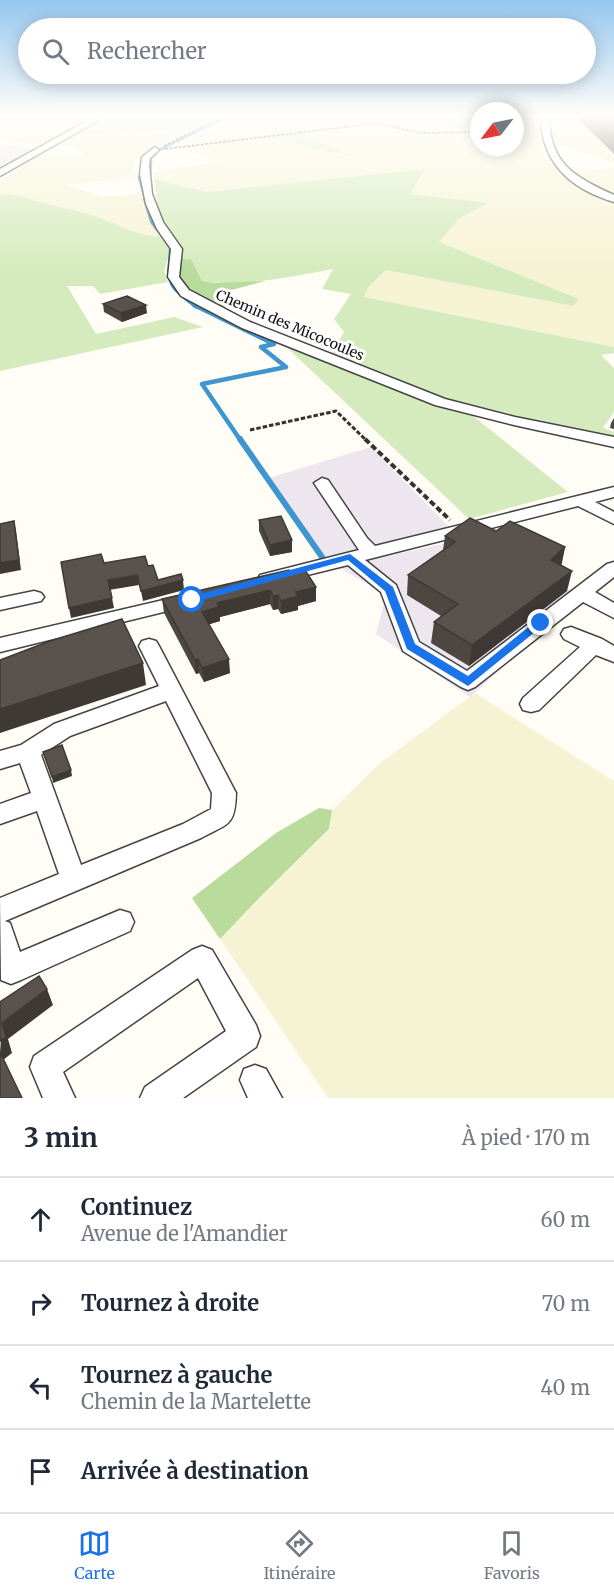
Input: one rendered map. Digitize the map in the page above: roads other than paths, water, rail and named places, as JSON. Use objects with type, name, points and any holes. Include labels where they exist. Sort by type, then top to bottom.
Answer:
[{"type":"street","name":"Chemin des Micocoules","points":[[145,167],[145,177],[155,214],[161,227],[176,245],[178,253],[172,269],[178,287],[185,293],[246,326],[440,402],[486,415],[614,442]]},
{"type":"street","points":[[562,167],[588,186],[614,199]]},
{"type":"street","points":[[322,483],[360,542],[370,552]]},
{"type":"street","points":[[248,584],[614,492]]},
{"type":"street","points":[[579,500],[614,519]]},
{"type":"street","points":[[350,557],[389,590],[410,646],[468,682],[614,568]]},
{"type":"street","points":[[581,593],[614,611]]},
{"type":"street","points":[[0,604],[34,597]]},
{"type":"street","points":[[0,645],[203,597]]},
{"type":"street","points":[[571,634],[614,655]]},
{"type":"street","points":[[531,704],[595,644]]},
{"type":"street","points":[[0,911],[192,831],[223,814],[224,793],[149,646]]},
{"type":"street","points":[[0,760],[28,752],[62,730],[172,690]]},
{"type":"street","points":[[28,752],[74,881]]},
{"type":"street","points":[[0,814],[45,798]]},
{"type":"street","points":[[0,932],[11,970],[120,922]]},
{"type":"street","points":[[59,1098],[45,1067],[202,959],[246,1036],[156,1098]]},
{"type":"waterway","points":[[150,167],[150,176]]},
{"type":"waterway","points":[[139,177],[146,201]]},
{"type":"waterway","points":[[145,199],[152,222],[171,246],[171,281],[179,293],[195,306]]},
{"type":"waterway","points":[[195,306],[274,344],[261,347],[286,367],[202,384],[241,441]]},
{"type":"waterway","points":[[240,439],[322,557]]}]
